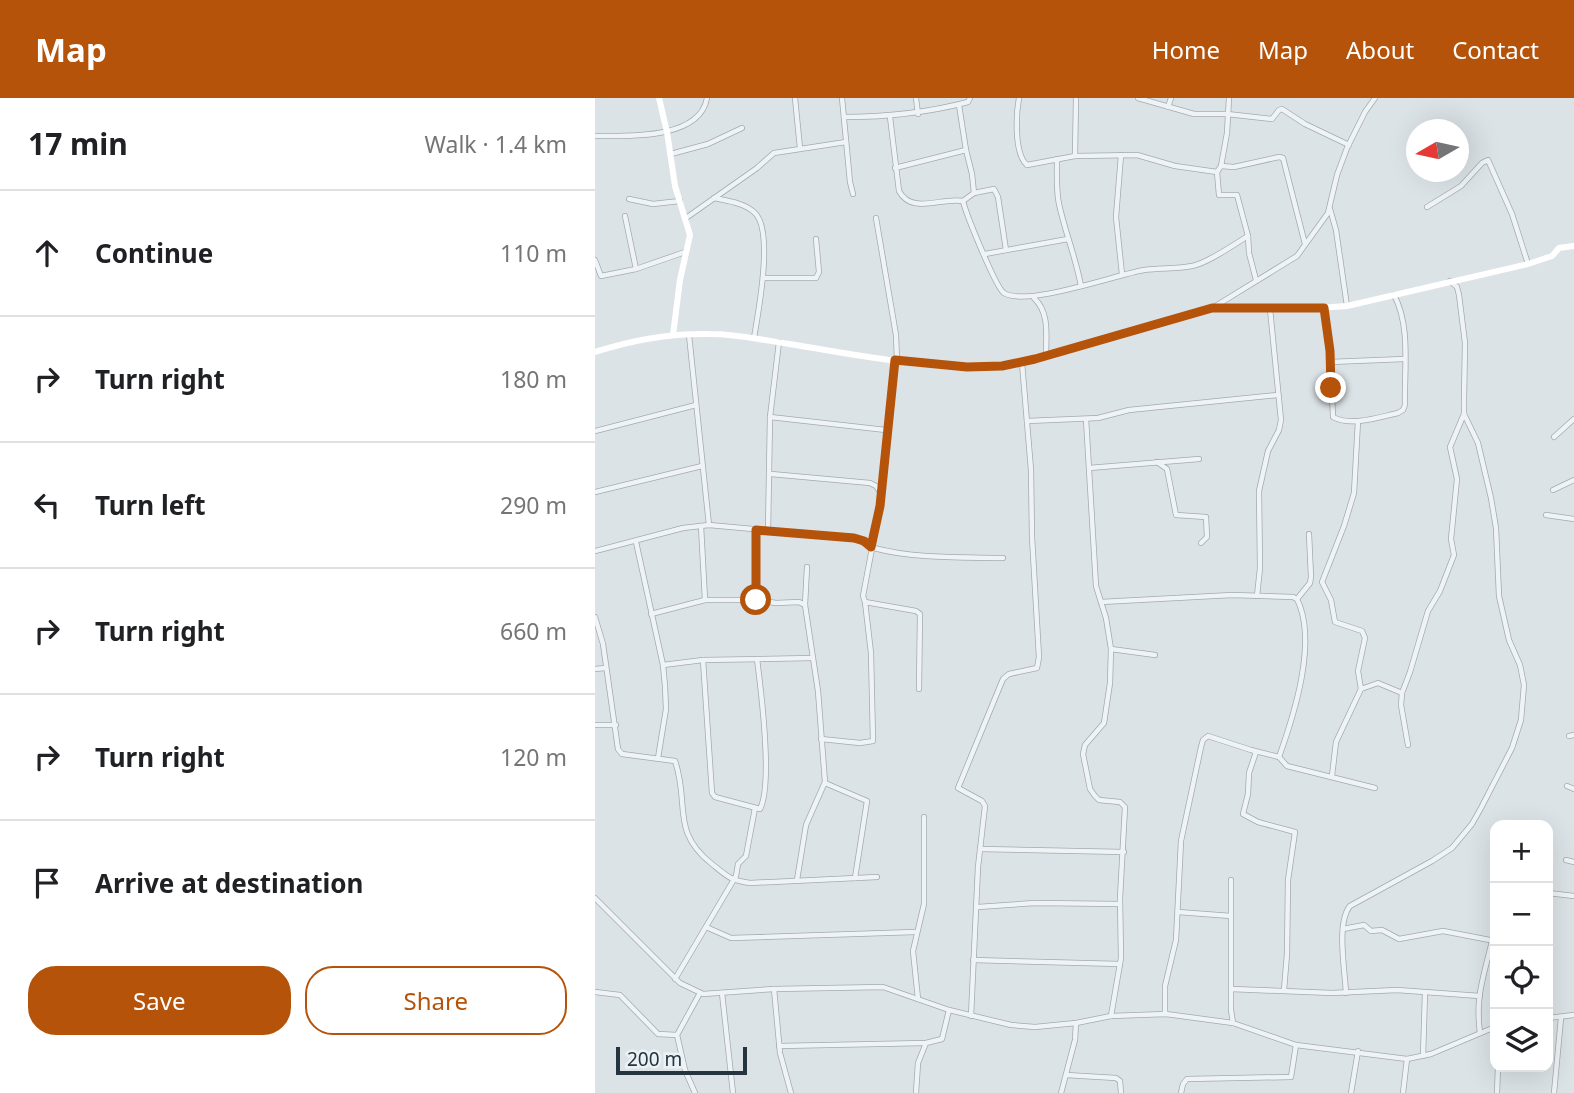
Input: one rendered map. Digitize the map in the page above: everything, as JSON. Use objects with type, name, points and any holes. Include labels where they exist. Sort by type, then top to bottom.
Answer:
[{"type":"street","points":[[659,98],[680,201],[690,235],[673,334]]},
{"type":"street","points":[[595,136],[633,136],[667,132],[701,112],[707,98]]},
{"type":"street","points":[[795,98],[800,148]]},
{"type":"street","points":[[842,98],[853,194]]},
{"type":"street","points":[[916,98],[918,114]]},
{"type":"street","points":[[844,117],[918,114],[968,102],[970,98]]},
{"type":"street","points":[[1019,98],[1016,125],[1022,160],[1027,164],[1075,156],[1137,155],[1175,166],[1217,172]]},
{"type":"street","points":[[1075,156],[1076,98]]},
{"type":"street","points":[[1138,98],[1194,114],[1227,114],[1272,119],[1282,109],[1305,124],[1349,145]]},
{"type":"street","points":[[1168,107],[1171,98]]},
{"type":"street","points":[[1229,98],[1221,166],[1217,172],[1219,195],[1237,195],[1256,280]]},
{"type":"street","points":[[595,352],[673,334],[713,334],[896,360],[967,367],[1022,363],[1212,308],[1289,262],[1305,245],[1330,209],[1337,175],[1349,145],[1375,98]]},
{"type":"street","points":[[959,104],[974,193]]},
{"type":"street","points":[[890,117],[899,191],[905,200],[910,203],[954,199],[963,201],[974,193],[994,189],[998,197],[1006,250]]},
{"type":"street","points":[[670,155],[708,144],[742,128]]},
{"type":"street","points":[[686,218],[757,169],[774,153],[846,142]]},
{"type":"street","points":[[895,167],[966,150]]},
{"type":"street","points":[[1121,155],[1116,218],[1122,274]]},
{"type":"street","points":[[1221,166],[1234,167],[1283,158],[1305,245]]},
{"type":"street","points":[[1057,159],[1059,202],[1081,286]]},
{"type":"street","points":[[1427,206],[1461,186],[1488,160],[1512,214],[1528,264]]},
{"type":"street","points":[[714,198],[745,206],[759,218],[764,240],[763,278],[754,338]]},
{"type":"street","points":[[629,199],[653,204],[680,201]]},
{"type":"street","points":[[963,201],[966,214],[997,283],[1005,294],[1033,297],[1122,274],[1194,266],[1248,236]]},
{"type":"street","points":[[1330,209],[1336,230],[1347,306]]},
{"type":"street","points":[[625,216],[636,268]]},
{"type":"street","points":[[821,739],[867,743],[873,741],[871,653],[863,596],[881,493],[896,360],[896,335],[876,218]]},
{"type":"street","points":[[763,278],[816,278],[819,272],[816,239]]},
{"type":"street","points":[[985,254],[1068,239]]},
{"type":"street","points":[[1212,308],[1347,306],[1528,264],[1552,257],[1559,248],[1574,246]]},
{"type":"street","points":[[595,260],[601,276],[686,252]]},
{"type":"street","points":[[1408,745],[1401,705],[1402,693],[1428,611],[1440,591],[1454,555],[1451,539],[1457,479],[1450,447],[1464,414],[1464,331],[1457,287],[1450,281]]},
{"type":"street","points":[[1324,308],[1333,417],[1336,420],[1358,421],[1403,410],[1401,308],[1394,295]]},
{"type":"street","points":[[1033,297],[1038,300],[1047,326],[1046,356]]},
{"type":"street","points":[[1257,596],[1260,568],[1259,491],[1268,451],[1281,420],[1269,309]]},
{"type":"street","points":[[689,334],[709,525]]},
{"type":"street","points":[[768,531],[770,417],[779,342]]},
{"type":"street","points":[[1330,362],[1404,359]]},
{"type":"street","points":[[971,1016],[979,849],[984,802],[960,790],[959,783],[1003,679],[1009,674],[1034,670],[1039,663],[1022,363]]},
{"type":"street","points":[[1027,421],[1086,419],[1129,410],[1278,395]]},
{"type":"street","points":[[595,431],[696,405]]},
{"type":"street","points":[[1346,993],[1343,929],[1346,911],[1350,906],[1447,852],[1464,835],[1477,816],[1512,748],[1521,720],[1524,685],[1520,665],[1509,640],[1499,596],[1496,528],[1491,498],[1478,443],[1464,414]]},
{"type":"street","points":[[770,417],[886,430]]},
{"type":"street","points":[[1086,419],[1096,586],[1108,627],[1111,649],[1110,682],[1104,723],[1085,745],[1083,754],[1090,789],[1095,796],[1099,800],[1124,805],[1120,964],[1111,1016]]},
{"type":"street","points":[[1554,437],[1574,419]]},
{"type":"street","points":[[1332,776],[1336,743],[1361,690],[1358,671],[1365,635],[1335,622],[1331,600],[1322,582],[1346,523],[1354,493],[1358,421]]},
{"type":"street","points":[[1089,467],[1199,458]]},
{"type":"street","points":[[1157,463],[1167,469],[1176,515],[1203,516],[1207,519],[1207,537],[1201,543]]},
{"type":"street","points":[[595,492],[702,466]]},
{"type":"street","points":[[771,474],[870,483],[881,493]]},
{"type":"street","points":[[1553,490],[1574,480]]},
{"type":"street","points":[[1546,515],[1574,519]]},
{"type":"street","points":[[595,551],[709,525],[854,538],[871,547],[923,555],[1003,558]]},
{"type":"street","points":[[701,526],[705,600]]},
{"type":"street","points":[[756,530],[756,600]]},
{"type":"street","points":[[1297,599],[1311,578],[1309,534]]},
{"type":"street","points":[[636,542],[663,664],[666,709],[658,758]]},
{"type":"street","points":[[797,880],[806,825],[825,783],[818,691],[811,658],[806,605],[807,567]]},
{"type":"street","points":[[1101,602],[1199,596],[1297,599]]},
{"type":"street","points":[[1279,757],[1291,727],[1302,674],[1305,629],[1297,599]]},
{"type":"street","points":[[651,614],[705,600],[799,602],[806,605]]},
{"type":"street","points":[[865,603],[916,611],[920,614],[919,689]]},
{"type":"street","points":[[595,617],[603,644],[620,753],[671,760],[677,765],[688,838],[692,846],[733,881],[757,883],[877,877]]},
{"type":"street","points":[[1111,649],[1155,655]]},
{"type":"street","points":[[663,664],[703,660],[811,658]]},
{"type":"street","points":[[703,660],[712,793],[715,797],[760,809],[765,719],[757,659]]},
{"type":"street","points":[[595,669],[605,668]]},
{"type":"street","points":[[1361,690],[1378,683],[1402,693]]},
{"type":"street","points":[[595,725],[616,725]]},
{"type":"street","points":[[1165,1014],[1165,986],[1176,940],[1181,841],[1203,740],[1208,736],[1279,757],[1287,766],[1375,788]]},
{"type":"street","points":[[1256,751],[1250,768],[1243,814],[1258,822],[1295,832],[1288,880],[1284,990]]},
{"type":"street","points":[[825,783],[867,801],[855,878]]},
{"type":"street","points":[[1567,786],[1574,789]]},
{"type":"street","points":[[675,979],[746,856],[755,808]]},
{"type":"street","points":[[918,999],[913,951],[923,904],[924,817]]},
{"type":"street","points":[[979,849],[1124,852]]},
{"type":"street","points":[[1566,860],[1574,862]]},
{"type":"street","points":[[1231,880],[1233,1023]]},
{"type":"street","points":[[1553,893],[1574,896]]},
{"type":"street","points":[[595,907],[597,900],[675,979],[700,993],[879,987],[949,1010],[1011,1025],[1035,1027],[1111,1016],[1165,1014],[1233,1023],[1296,1045],[1407,1059],[1423,1056],[1490,1029]]},
{"type":"street","points":[[978,907],[1035,903],[1120,904]]},
{"type":"street","points":[[1178,912],[1231,916]]},
{"type":"street","points":[[1343,929],[1364,925],[1371,931],[1382,930],[1399,939],[1443,931],[1490,940]]},
{"type":"street","points":[[706,927],[731,938],[915,932]]},
{"type":"street","points":[[1480,1033],[1479,996],[1482,974],[1492,946]]},
{"type":"street","points":[[973,960],[1120,964]]},
{"type":"street","points":[[773,989],[779,1046],[792,1093]]},
{"type":"street","points":[[1231,989],[1346,993],[1397,990],[1479,996]]},
{"type":"street","points":[[595,992],[620,995],[659,1034],[677,1035]]},
{"type":"street","points":[[695,1093],[685,1070],[677,1035],[700,993]]},
{"type":"street","points":[[722,993],[733,1093]]},
{"type":"street","points":[[1423,1056],[1425,993]]},
{"type":"street","points":[[779,1046],[926,1043],[942,1040],[949,1010]]},
{"type":"street","points":[[1553,1018],[1574,1015]]},
{"type":"street","points":[[1554,1093],[1561,1018]]},
{"type":"street","points":[[1061,1093],[1075,1040],[1076,1023]]},
{"type":"street","points":[[916,1093],[918,1063],[926,1043]]},
{"type":"street","points":[[1181,1093],[1187,1079],[1291,1077],[1296,1045]]},
{"type":"street","points":[[1351,1093],[1357,1051]]},
{"type":"street","points":[[1403,1093],[1407,1059]]},
{"type":"street","points":[[1497,1093],[1498,1072]]},
{"type":"street","points":[[1066,1075],[1116,1078],[1120,1082],[1121,1093]]},
{"type":"route","points":[[756,600],[756,530],[854,538],[871,547],[880,506],[895,360],[967,367],[1002,366],[1022,363],[1212,308],[1324,308],[1330,351],[1331,388]]}]
